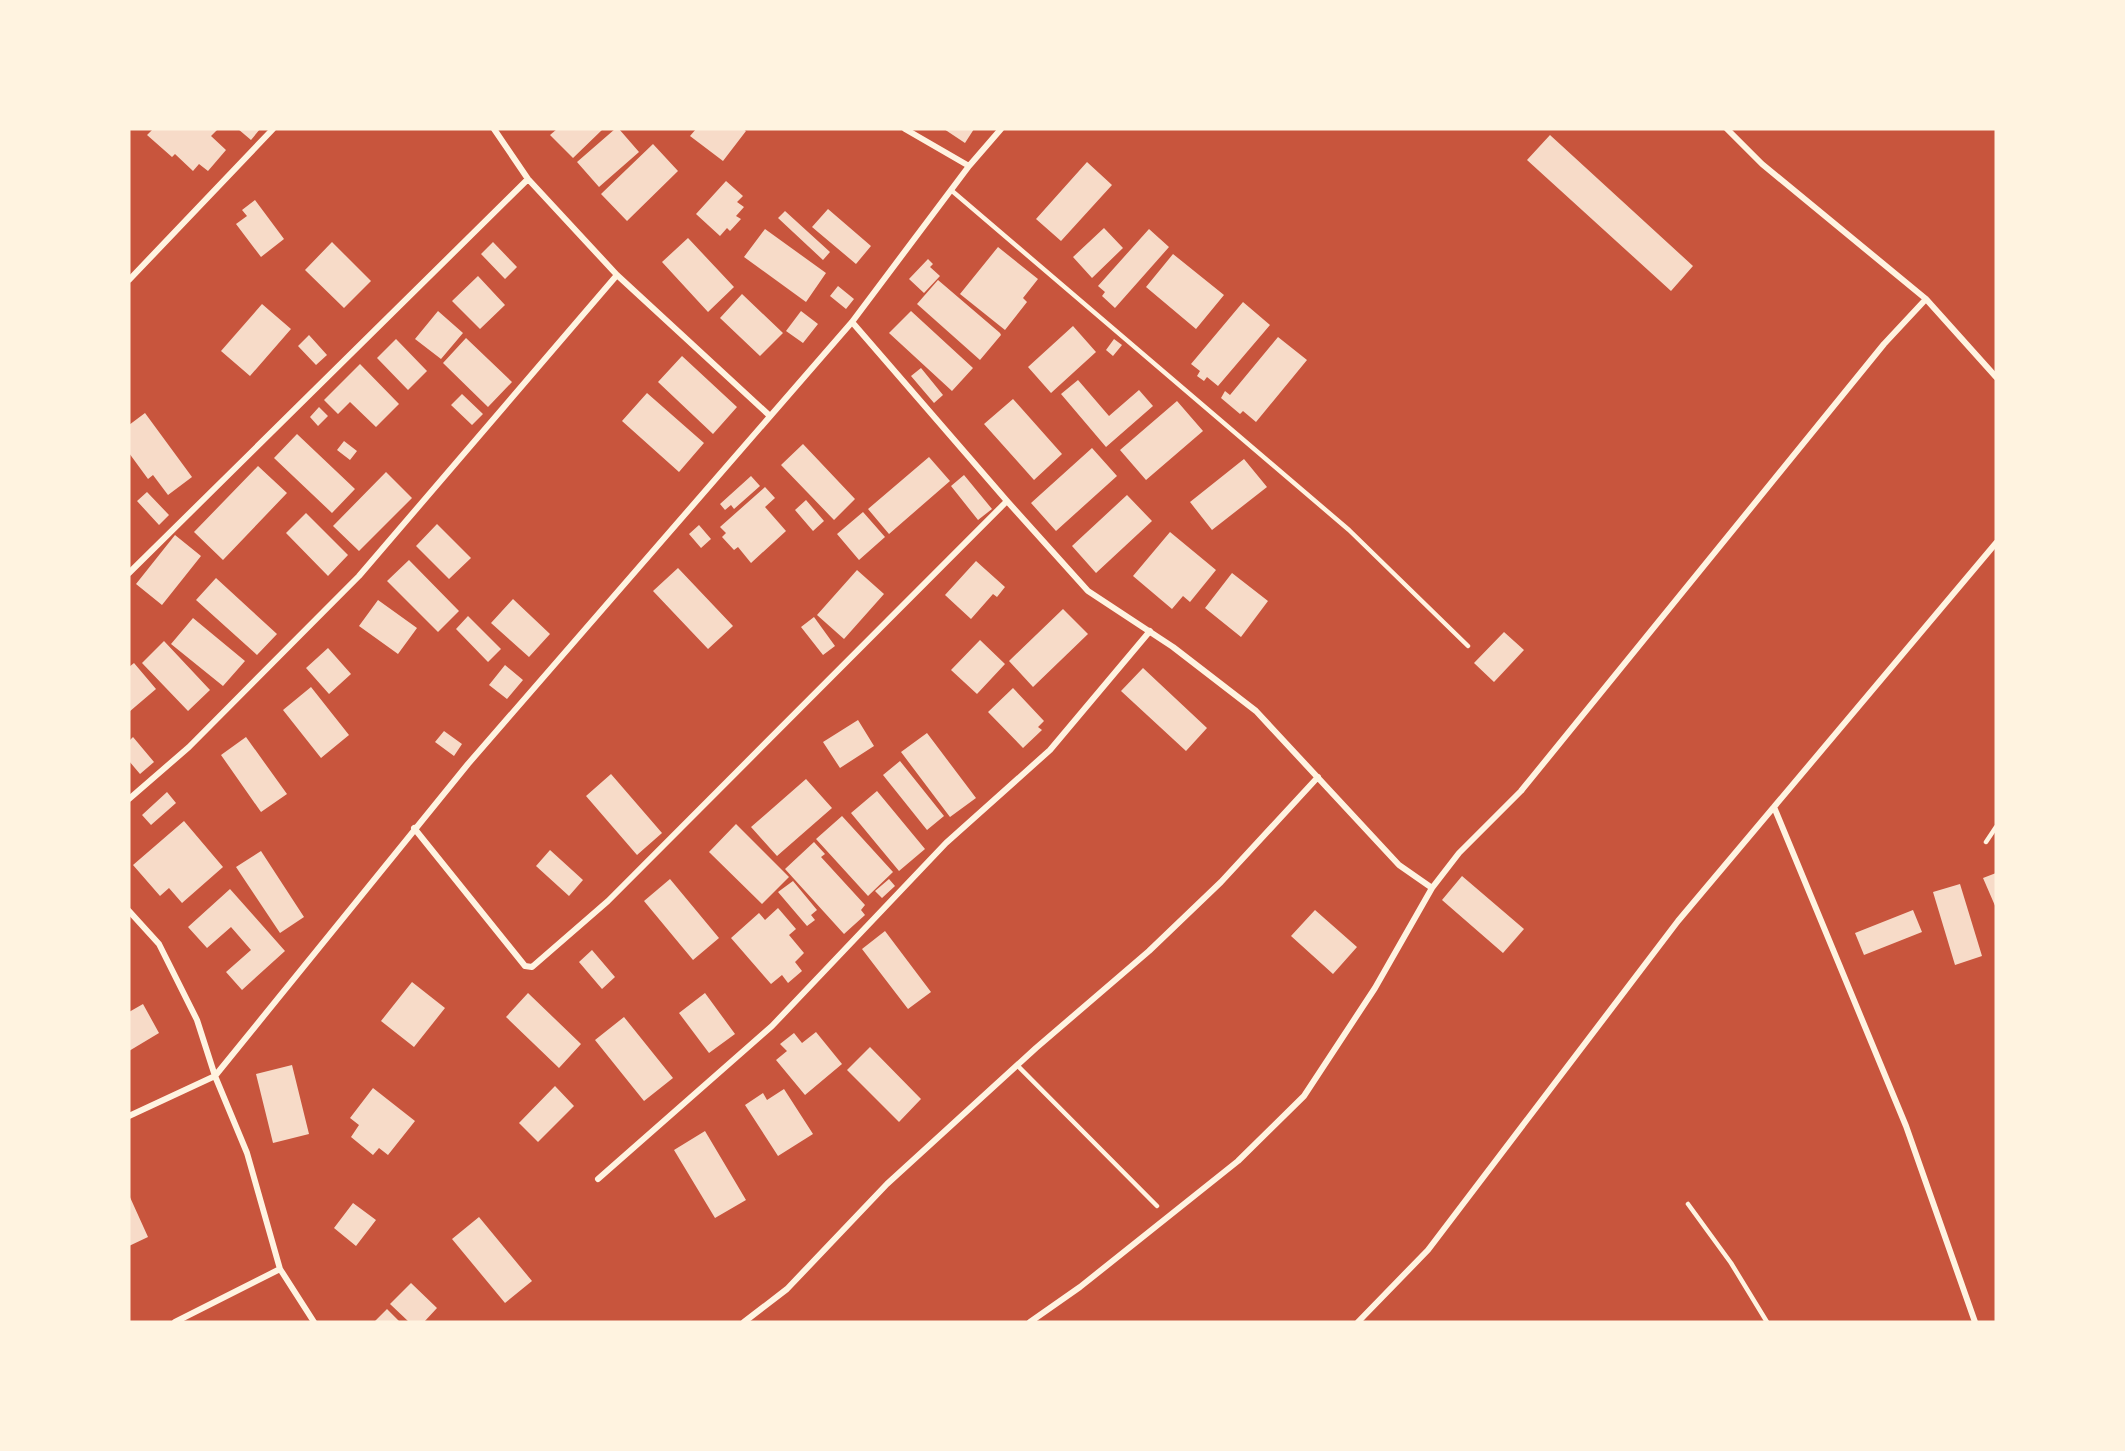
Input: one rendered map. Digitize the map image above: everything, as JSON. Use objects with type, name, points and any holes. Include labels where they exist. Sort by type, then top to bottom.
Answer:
[{"type":"street","points":[[129,280],[273,129]]},
{"type":"street","points":[[494,129],[528,179],[617,275],[770,416]]},
{"type":"street","points":[[905,129],[969,166]]},
{"type":"street","points":[[129,1116],[215,1076],[414,828],[852,322],[969,166],[1001,129]]},
{"type":"street","points":[[1727,129],[1762,164],[1926,299],[1996,377]]},
{"type":"street","points":[[129,573],[528,179]]},
{"type":"street","points":[[129,800],[189,747],[359,576],[617,275]]},
{"type":"street","points":[[1030,1322],[1080,1287],[1238,1161],[1304,1096],[1375,988],[1432,888],[1459,853],[1521,791],[1884,344],[1926,299]]},
{"type":"street","points":[[852,322],[1088,591],[1150,631],[1256,711],[1399,865],[1432,888]]},
{"type":"street","points":[[414,828],[492,928],[525,966],[532,967],[608,901],[1007,501]]},
{"type":"street","points":[[1358,1322],[1428,1250],[1678,921],[1996,543]]},
{"type":"street","points":[[598,1179],[772,1026],[946,843],[1050,750],[1150,631]]},
{"type":"street","points":[[744,1322],[787,1289],[887,1184],[1017,1065],[1149,951],[1221,882],[1318,777]]},
{"type":"street","points":[[1774,807],[1906,1126],[1975,1322]]},
{"type":"street","points":[[129,911],[159,944],[197,1020],[215,1076],[246,1153],[280,1269],[314,1322]]},
{"type":"street","points":[[175,1322],[280,1269]]},
{"type":"lane","points":[[951,190],[1349,530],[1468,646]]},
{"type":"lane","points":[[1986,842],[1996,827]]},
{"type":"lane","points":[[1017,1065],[1157,1206]]},
{"type":"lane","points":[[1689,1204],[1731,1263],[1767,1322]]},
{"type":"building","points":[[153,129],[218,129],[211,136],[226,150],[208,171],[199,164],[193,171],[175,154],[172,157],[147,135]]},
{"type":"building","points":[[238,129],[260,129],[251,140]]},
{"type":"building","points":[[557,129],[603,129],[573,158],[550,135]]},
{"type":"building","points":[[615,129],[619,129],[639,152],[599,187],[577,162]]},
{"type":"building","points":[[696,129],[743,129],[746,131],[723,161],[690,136]]},
{"type":"building","points":[[944,129],[974,129],[965,143]]},
{"type":"building","points":[[1550,135],[1693,266],[1671,291],[1527,160]]},
{"type":"building","points":[[653,144],[678,171],[627,221],[601,194]]},
{"type":"building","points":[[1087,162],[1112,185],[1061,241],[1036,219]]},
{"type":"building","points":[[726,181],[743,196],[737,202],[744,207],[736,216],[741,219],[730,231],[727,228],[720,236],[696,214]]},
{"type":"building","points":[[255,200],[284,239],[261,257],[236,224],[247,216],[242,210]]},
{"type":"building","points":[[828,209],[871,246],[856,264],[812,227]]},
{"type":"building","points":[[785,211],[830,252],[823,260],[778,218]]},
{"type":"building","points":[[1104,228],[1123,248],[1092,278],[1073,257]]},
{"type":"building","points":[[765,229],[826,273],[806,302],[744,257]]},
{"type":"building","points":[[1149,229],[1169,247],[1115,308],[1102,296],[1105,292],[1098,286]]},
{"type":"building","points":[[688,238],[734,287],[708,312],[662,262]]},
{"type":"building","points":[[332,242],[371,281],[344,308],[305,270]]},
{"type":"building","points":[[493,242],[517,267],[505,279],[481,254]]},
{"type":"building","points":[[998,247],[1038,279],[1023,298],[1027,302],[1005,330],[960,294]]},
{"type":"building","points":[[1173,254],[1224,295],[1196,329],[1146,287]]},
{"type":"building","points":[[928,259],[933,264],[930,267],[940,276],[924,293],[909,279]]},
{"type":"building","points":[[478,276],[505,305],[480,329],[452,301]]},
{"type":"building","points":[[938,280],[1000,333],[1001,335],[980,360],[917,304]]},
{"type":"building","points":[[838,286],[854,299],[846,309],[830,296]]},
{"type":"building","points":[[742,294],[783,333],[760,356],[720,318]]},
{"type":"building","points":[[1243,302],[1270,325],[1218,386],[1207,377],[1204,381],[1197,376],[1200,371],[1191,364]]},
{"type":"building","points":[[262,304],[291,329],[250,376],[221,351]]},
{"type":"building","points":[[438,311],[463,333],[441,359],[415,339]]},
{"type":"building","points":[[801,311],[818,324],[803,343],[786,331]]},
{"type":"building","points":[[911,311],[973,368],[952,391],[889,333]]},
{"type":"building","points":[[1073,326],[1096,352],[1051,393],[1028,367]]},
{"type":"building","points":[[309,335],[327,355],[316,365],[298,346]]},
{"type":"building","points":[[1278,337],[1307,360],[1256,422],[1243,411],[1240,414],[1221,398],[1225,391],[1230,395]]},
{"type":"building","points":[[466,338],[512,382],[488,407],[443,363]]},
{"type":"building","points":[[396,339],[427,371],[408,390],[377,358]]},
{"type":"building","points":[[1114,339],[1122,345],[1113,356],[1106,350]]},
{"type":"building","points":[[682,356],[737,407],[713,434],[658,382]]},
{"type":"building","points":[[360,364],[399,404],[376,427],[350,402],[338,414],[324,400]]},
{"type":"building","points":[[921,368],[943,395],[934,403],[911,376]]},
{"type":"building","points":[[1078,380],[1109,416],[1139,390],[1153,406],[1106,447],[1061,394]]},
{"type":"building","points":[[647,393],[704,443],[679,472],[622,421]]},
{"type":"building","points":[[462,394],[483,414],[472,425],[451,405]]},
{"type":"building","points":[[1013,399],[1062,454],[1034,480],[984,424]]},
{"type":"building","points":[[1177,401],[1203,431],[1146,480],[1120,450]]},
{"type":"building","points":[[319,407],[328,416],[318,426],[310,417]]},
{"type":"building","points":[[145,413],[192,477],[168,495],[153,475],[148,479],[129,453],[129,425]]},
{"type":"building","points":[[297,434],[355,489],[332,513],[274,458]]},
{"type":"building","points":[[344,441],[357,451],[350,460],[337,450]]},
{"type":"building","points":[[803,444],[855,499],[834,520],[781,465]]},
{"type":"building","points":[[1092,448],[1117,476],[1056,531],[1031,503]]},
{"type":"building","points":[[929,457],[950,481],[889,534],[868,509]]},
{"type":"building","points":[[1244,459],[1267,487],[1212,530],[1190,502]]},
{"type":"building","points":[[258,466],[287,493],[223,560],[194,532]]},
{"type":"building","points":[[386,472],[412,498],[359,551],[333,526]]},
{"type":"building","points":[[964,475],[992,509],[978,520],[951,486]]},
{"type":"building","points":[[751,476],[760,486],[734,509],[731,505],[725,510],[720,504]]},
{"type":"building","points":[[765,487],[775,498],[765,507],[786,531],[751,563],[738,547],[734,550],[722,537],[726,533],[720,527]]},
{"type":"building","points":[[147,492],[169,515],[159,525],[137,501]]},
{"type":"building","points":[[1127,495],[1152,521],[1096,573],[1072,546]]},
{"type":"building","points":[[806,500],[824,521],[813,531],[795,510]]},
{"type":"building","points":[[863,512],[885,537],[859,560],[837,534]]},
{"type":"building","points":[[306,513],[348,555],[328,576],[286,533]]},
{"type":"building","points":[[437,524],[471,558],[449,579],[416,546]]},
{"type":"building","points":[[699,525],[711,539],[701,548],[689,534]]},
{"type":"building","points":[[1170,532],[1216,570],[1190,602],[1183,596],[1172,609],[1133,576]]},
{"type":"building","points":[[175,535],[201,556],[162,605],[136,584]]},
{"type":"building","points":[[409,560],[459,611],[438,632],[387,581]]},
{"type":"building","points":[[976,561],[1005,587],[997,597],[993,594],[971,619],[945,595]]},
{"type":"building","points":[[678,568],[733,626],[708,649],[653,591]]},
{"type":"building","points":[[857,570],[884,594],[844,639],[817,615]]},
{"type":"building","points":[[1232,573],[1268,601],[1241,637],[1205,608]]},
{"type":"building","points":[[216,578],[277,634],[257,655],[196,600]]},
{"type":"building","points":[[513,599],[550,634],[529,657],[491,623]]},
{"type":"building","points":[[378,600],[417,628],[398,654],[359,626]]},
{"type":"building","points":[[1063,609],[1088,634],[1033,687],[1009,661]]},
{"type":"building","points":[[468,616],[501,649],[488,662],[456,629]]},
{"type":"building","points":[[814,617],[835,646],[823,655],[801,627]]},
{"type":"building","points":[[193,618],[245,661],[223,686],[171,644]]},
{"type":"building","points":[[1504,632],[1524,650],[1494,682],[1474,663]]},
{"type":"building","points":[[980,640],[1005,664],[977,694],[951,670]]},
{"type":"building","points":[[164,641],[210,690],[188,711],[142,663]]},
{"type":"building","points":[[328,648],[351,674],[329,694],[306,668]]},
{"type":"building","points":[[134,663],[156,689],[129,712],[129,667]]},
{"type":"building","points":[[505,665],[523,680],[507,699],[489,685]]},
{"type":"building","points":[[1143,668],[1207,728],[1186,751],[1121,691]]},
{"type":"building","points":[[311,687],[349,735],[321,758],[283,710]]},
{"type":"building","points":[[1013,688],[1044,721],[1038,727],[1042,730],[1023,748],[988,712]]},
{"type":"building","points":[[858,720],[874,746],[840,768],[823,742]]},
{"type":"building","points":[[444,731],[462,744],[454,756],[435,742]]},
{"type":"building","points":[[927,733],[976,798],[950,817],[901,752]]},
{"type":"building","points":[[133,737],[154,762],[140,774],[129,761],[129,741]]},
{"type":"building","points":[[246,737],[287,794],[261,812],[221,755]]},
{"type":"building","points":[[900,761],[944,816],[927,830],[883,775]]},
{"type":"building","points":[[611,774],[662,833],[637,855],[586,796]]},
{"type":"building","points":[[806,779],[832,808],[777,856],[751,827]]},
{"type":"building","points":[[877,791],[925,849],[899,871],[851,813]]},
{"type":"building","points":[[167,792],[176,803],[151,825],[142,815]]},
{"type":"building","points":[[842,816],[893,872],[868,896],[816,839]]},
{"type":"building","points":[[184,821],[223,867],[182,903],[169,888],[160,896],[133,865]]},
{"type":"building","points":[[736,824],[789,877],[762,904],[709,852]]},
{"type":"building","points":[[814,842],[825,854],[821,857],[865,905],[861,910],[865,915],[844,934],[785,869]]},
{"type":"building","points":[[550,850],[583,880],[569,896],[536,866]]},
{"type":"building","points":[[261,851],[304,917],[280,933],[236,867]]},
{"type":"building","points":[[1996,873],[1996,908],[1983,878]]},
{"type":"building","points":[[1462,876],[1524,929],[1503,953],[1442,900]]},
{"type":"building","points":[[670,879],[719,938],[693,960],[644,901]]},
{"type":"building","points":[[889,879],[895,886],[882,898],[875,891]]},
{"type":"building","points":[[793,881],[817,910],[811,915],[815,920],[807,926],[778,892]]},
{"type":"building","points":[[1960,884],[1982,956],[1955,965],[1933,892]]},
{"type":"building","points":[[230,889],[285,951],[242,990],[226,972],[251,950],[231,927],[207,948],[188,927]]},
{"type":"building","points":[[778,908],[796,929],[789,935],[804,953],[795,962],[802,971],[788,983],[782,975],[771,984],[731,938],[759,913],[765,920]]},
{"type":"building","points":[[1315,910],[1357,947],[1333,974],[1291,936]]},
{"type":"building","points":[[1913,910],[1922,932],[1864,955],[1855,933]]},
{"type":"building","points":[[885,931],[931,992],[908,1009],[862,949]]},
{"type":"building","points":[[592,950],[615,977],[602,989],[579,962]]},
{"type":"building","points":[[412,982],[445,1008],[414,1047],[381,1021]]},
{"type":"building","points":[[528,993],[581,1044],[559,1068],[506,1017]]},
{"type":"building","points":[[705,993],[735,1034],[709,1053],[679,1013]]},
{"type":"building","points":[[143,1004],[159,1033],[129,1051],[129,1012]]},
{"type":"building","points":[[624,1017],[673,1078],[644,1101],[595,1040]]},
{"type":"building","points":[[816,1032],[842,1064],[805,1095],[776,1060],[787,1051],[780,1044],[794,1033],[802,1043]]},
{"type":"building","points":[[870,1047],[921,1099],[899,1122],[847,1070]]},
{"type":"building","points":[[292,1065],[309,1134],[273,1143],[256,1074]]},
{"type":"building","points":[[555,1086],[574,1106],[538,1142],[519,1123]]},
{"type":"building","points":[[373,1088],[415,1121],[388,1155],[379,1148],[373,1155],[351,1137],[359,1125],[350,1118]]},
{"type":"building","points":[[784,1089],[813,1134],[778,1156],[745,1105],[763,1093],[767,1100]]},
{"type":"building","points":[[705,1131],[746,1200],[715,1218],[674,1150]]},
{"type":"building","points":[[129,1195],[148,1237],[129,1246]]},
{"type":"building","points":[[353,1203],[376,1220],[356,1246],[334,1228]]},
{"type":"building","points":[[479,1217],[532,1281],[505,1303],[452,1239]]},
{"type":"building","points":[[411,1283],[437,1308],[424,1322],[409,1322],[390,1304]]},
{"type":"building","points":[[387,1309],[400,1322],[374,1322]]}]
